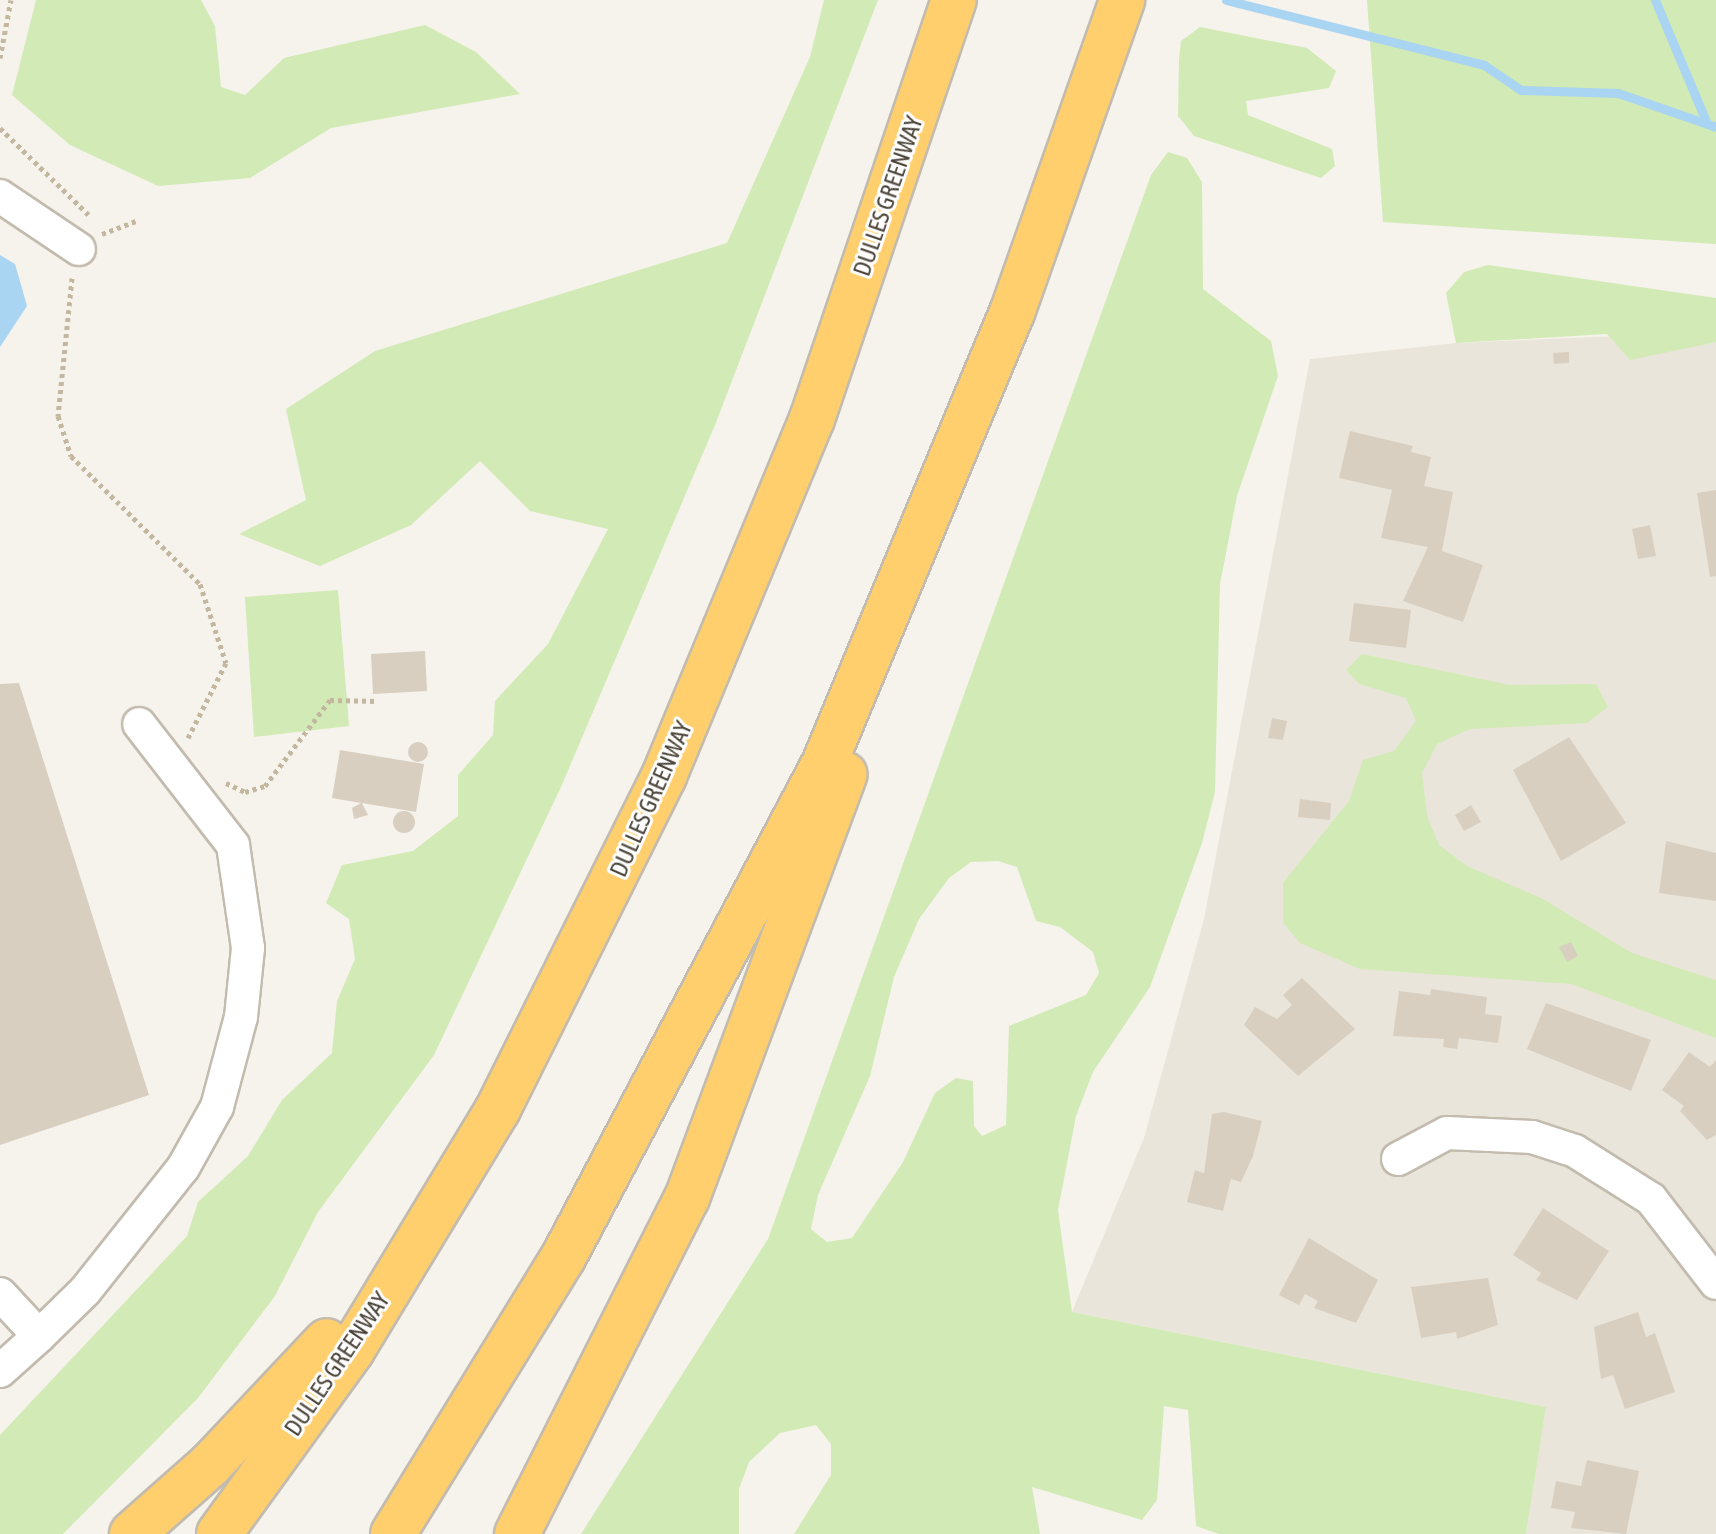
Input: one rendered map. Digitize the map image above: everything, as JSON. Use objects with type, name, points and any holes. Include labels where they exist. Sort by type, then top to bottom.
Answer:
[{"type":"highway","name":"DULLES GREENWAY","points":[[219,1534],[352,1350],[498,1109],[664,776],[812,419],[954,0]]},
{"type":"highway","points":[[517,1534],[687,1198],[847,768],[980,446],[1065,169],[1122,0]]},
{"type":"highway","points":[[393,1534],[564,1256],[824,764],[1065,169]]},
{"type":"highway","points":[[132,1534],[273,1402],[446,1192]]},
{"type":"street","points":[[0,196],[88,242]]},
{"type":"street","points":[[0,1371],[85,1291],[183,1168],[217,1107],[241,1017],[248,948],[233,845],[139,724]]},
{"type":"street","points":[[1398,1159],[1447,1133],[1532,1137],[1575,1151],[1651,1199],[1716,1283]]},
{"type":"street","points":[[0,1294],[39,1336]]},
{"type":"path","points":[[0,58],[11,0]]},
{"type":"path","points":[[0,128],[21,156],[83,206],[88,242],[58,416],[71,456],[200,584],[226,663],[185,747]]},
{"type":"path","points":[[88,242],[136,221]]},
{"type":"path","points":[[219,779],[245,792],[265,786],[330,700],[378,701]]},
{"type":"shaded area","points":[[1716,332],[1716,1534],[1526,1534],[1546,1407],[1072,1312],[1144,1138],[1204,919],[1310,359],[1456,343]]},
{"type":"green space","points":[[36,0],[201,0],[215,26],[221,87],[245,95],[284,58],[425,25],[476,52],[520,94],[331,128],[250,178],[158,186],[70,145],[12,95]]},
{"type":"green space","points":[[824,0],[878,0],[715,425],[561,787],[434,1055],[318,1212],[275,1296],[198,1398],[63,1534],[0,1534],[0,1435],[187,1236],[198,1202],[248,1156],[282,1100],[332,1053],[337,1001],[355,959],[349,919],[326,903],[342,865],[413,851],[458,816],[458,775],[493,735],[495,701],[548,644],[608,529],[530,511],[480,461],[411,525],[320,566],[239,534],[306,500],[286,409],[375,351],[727,243],[810,57]]},
{"type":"green space","points":[[1367,0],[1716,0],[1716,244],[1383,222]]},
{"type":"green space","points":[[1200,27],[1307,48],[1336,71],[1329,88],[1246,101],[1248,115],[1332,149],[1335,166],[1321,178],[1194,136],[1178,116],[1179,59],[1181,41]]},
{"type":"green space","points":[[1168,152],[1187,158],[1202,182],[1203,289],[1271,341],[1278,376],[1237,496],[1220,584],[1215,792],[1202,843],[1150,987],[1093,1072],[1076,1116],[1058,1210],[1072,1312],[1546,1407],[1526,1534],[1219,1534],[1196,1526],[1188,1410],[1164,1406],[1157,1500],[1142,1520],[1032,1487],[1040,1534],[794,1534],[831,1475],[831,1444],[816,1425],[780,1433],[749,1462],[739,1489],[739,1534],[581,1534],[768,1239],[1151,175]],"holes":[[[998,861],[1017,867],[1036,921],[1060,927],[1093,952],[1099,973],[1086,995],[1009,1026],[1006,1125],[982,1136],[974,1126],[973,1081],[956,1078],[935,1093],[903,1162],[852,1238],[827,1242],[811,1229],[818,1195],[870,1076],[894,977],[919,919],[949,878],[971,862]]]},
{"type":"green space","points":[[1488,265],[1716,298],[1716,342],[1630,360],[1607,334],[1456,343],[1446,293],[1464,272]]},
{"type":"green space","points":[[338,590],[349,726],[254,737],[245,597]]},
{"type":"green space","points":[[1362,654],[1510,685],[1596,684],[1608,707],[1587,723],[1470,729],[1437,744],[1422,773],[1427,816],[1439,845],[1467,866],[1543,899],[1632,953],[1716,980],[1716,1038],[1571,984],[1360,969],[1300,943],[1283,923],[1283,883],[1349,801],[1363,760],[1394,751],[1416,721],[1406,698],[1359,684],[1346,670]]},
{"type":"water","points":[[0,255],[15,264],[27,306],[0,347]]},
{"type":"building","points":[[1569,352],[1569,363],[1554,364],[1553,353]]},
{"type":"building","points":[[1350,431],[1413,446],[1411,452],[1431,457],[1424,486],[1453,492],[1442,551],[1483,565],[1463,622],[1403,601],[1428,547],[1381,538],[1392,490],[1339,478]]},
{"type":"building","points":[[1716,490],[1716,576],[1710,577],[1697,493]]},
{"type":"building","points":[[1650,525],[1656,556],[1638,559],[1632,529]]},
{"type":"building","points":[[1354,603],[1411,610],[1406,648],[1349,641]]},
{"type":"building","points":[[425,651],[427,691],[373,694],[371,654]]},
{"type":"building","points":[[19,683],[149,1095],[0,1145],[0,684]]},
{"type":"building","points":[[1272,718],[1287,721],[1283,740],[1268,738]]},
{"type":"building","points":[[1569,737],[1626,823],[1561,861],[1513,770]]},
{"type":"building","points":[[418,742],[425,745],[428,752],[425,759],[418,762],[411,759],[408,752],[411,745]]},
{"type":"building","points":[[340,750],[424,764],[416,812],[362,803],[368,815],[354,819],[352,808],[361,803],[332,798]]},
{"type":"building","points":[[1300,799],[1331,803],[1330,820],[1298,817]]},
{"type":"building","points":[[1471,805],[1481,822],[1464,831],[1455,815]]},
{"type":"building","points":[[404,811],[412,814],[415,822],[412,830],[404,833],[396,830],[393,822],[396,814]]},
{"type":"building","points":[[1666,841],[1716,853],[1716,901],[1659,893]]},
{"type":"building","points":[[1571,942],[1578,956],[1567,962],[1559,947]]},
{"type":"building","points":[[1302,978],[1355,1029],[1298,1076],[1244,1025],[1255,1007],[1277,1019],[1292,1005],[1283,995]]},
{"type":"building","points":[[1431,989],[1487,997],[1485,1014],[1502,1016],[1498,1043],[1459,1038],[1457,1049],[1443,1047],[1444,1039],[1393,1036],[1399,991],[1430,995]]},
{"type":"building","points":[[1546,1003],[1651,1040],[1631,1091],[1527,1049]]},
{"type":"building","points":[[1689,1052],[1710,1067],[1716,1060],[1716,1135],[1707,1140],[1680,1111],[1684,1106],[1662,1090]]},
{"type":"building","points":[[1224,1112],[1262,1121],[1253,1156],[1241,1182],[1231,1179],[1223,1211],[1187,1202],[1195,1170],[1204,1173],[1212,1114]]},
{"type":"building","points":[[1543,1208],[1609,1251],[1577,1300],[1536,1280],[1541,1273],[1513,1255]]},
{"type":"building","points":[[1309,1238],[1378,1280],[1356,1323],[1314,1308],[1318,1301],[1305,1294],[1299,1305],[1279,1295]]},
{"type":"building","points":[[1488,1278],[1498,1325],[1457,1339],[1456,1332],[1421,1338],[1411,1287]]},
{"type":"building","points":[[1638,1312],[1646,1337],[1655,1333],[1675,1392],[1625,1409],[1613,1375],[1601,1379],[1594,1327]]},
{"type":"building","points":[[1587,1460],[1639,1471],[1626,1534],[1571,1528],[1575,1512],[1551,1508],[1556,1481],[1581,1486]]},
{"type":"waterway","points":[[1226,0],[1484,65],[1521,90],[1618,93],[1716,127]]},
{"type":"waterway","points":[[1655,0],[1707,124]]}]
